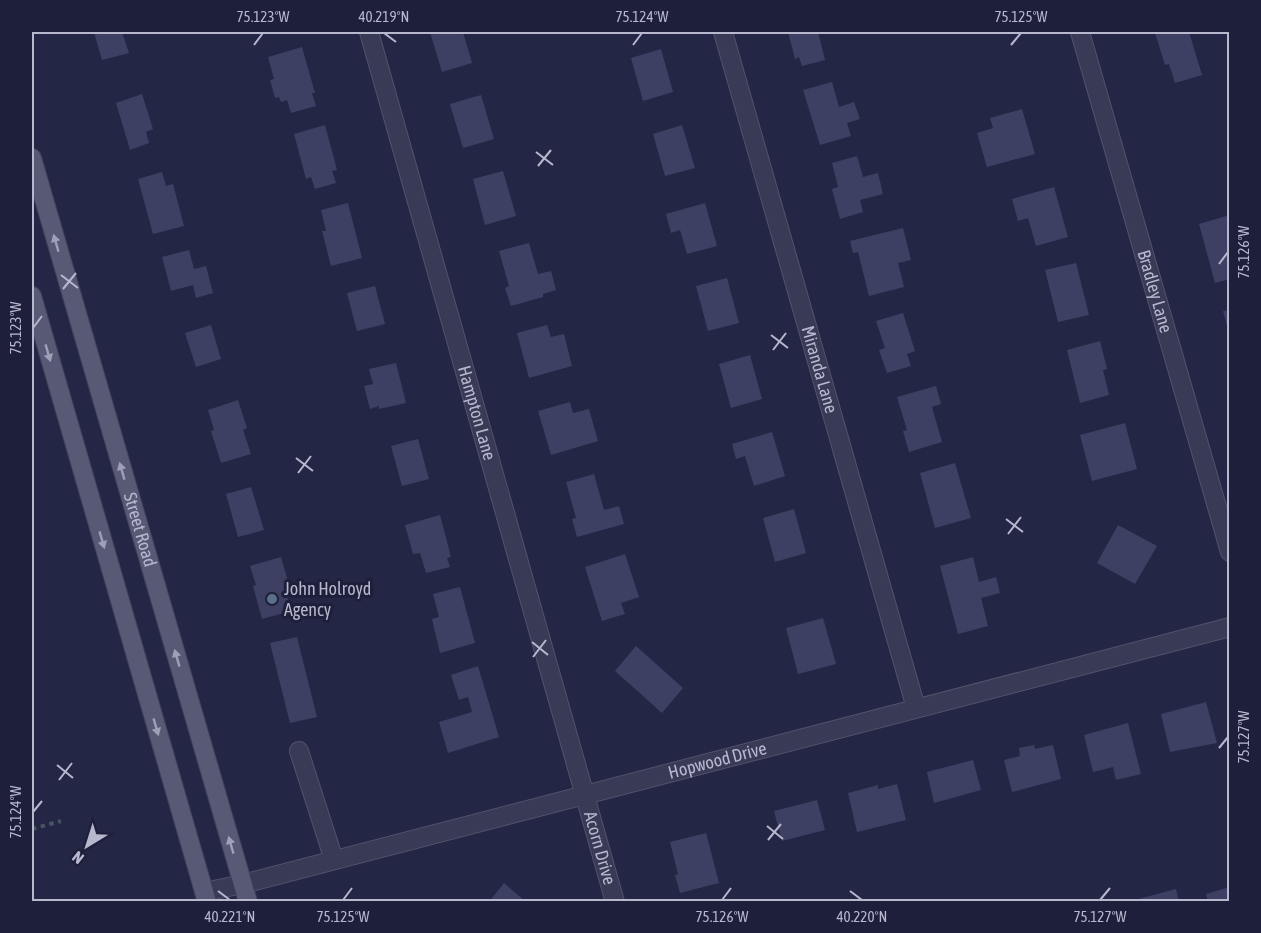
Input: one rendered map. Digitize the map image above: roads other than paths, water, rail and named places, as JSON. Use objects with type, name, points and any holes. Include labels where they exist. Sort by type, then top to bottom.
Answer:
[{"type":"main road","name":"Street Road","points":[[32,158],[245,893]]},
{"type":"main road","points":[[32,296],[36,325],[205,897]]},
{"type":"street","name":"Hampton Lane","points":[[369,32],[586,794]]},
{"type":"street","name":"Miranda Lane","points":[[723,32],[916,708]]},
{"type":"street","name":"Bradley Lane","points":[[1080,32],[1230,552]]},
{"type":"street","name":"Hopwood Drive","points":[[205,897],[245,893],[334,860],[1230,627]]},
{"type":"street","points":[[299,751],[334,860]]},
{"type":"street","name":"Acorn Drive","points":[[586,794],[615,902]]},
{"type":"place","name":"John Holroyd Agency","points":[[272,599]]}]
